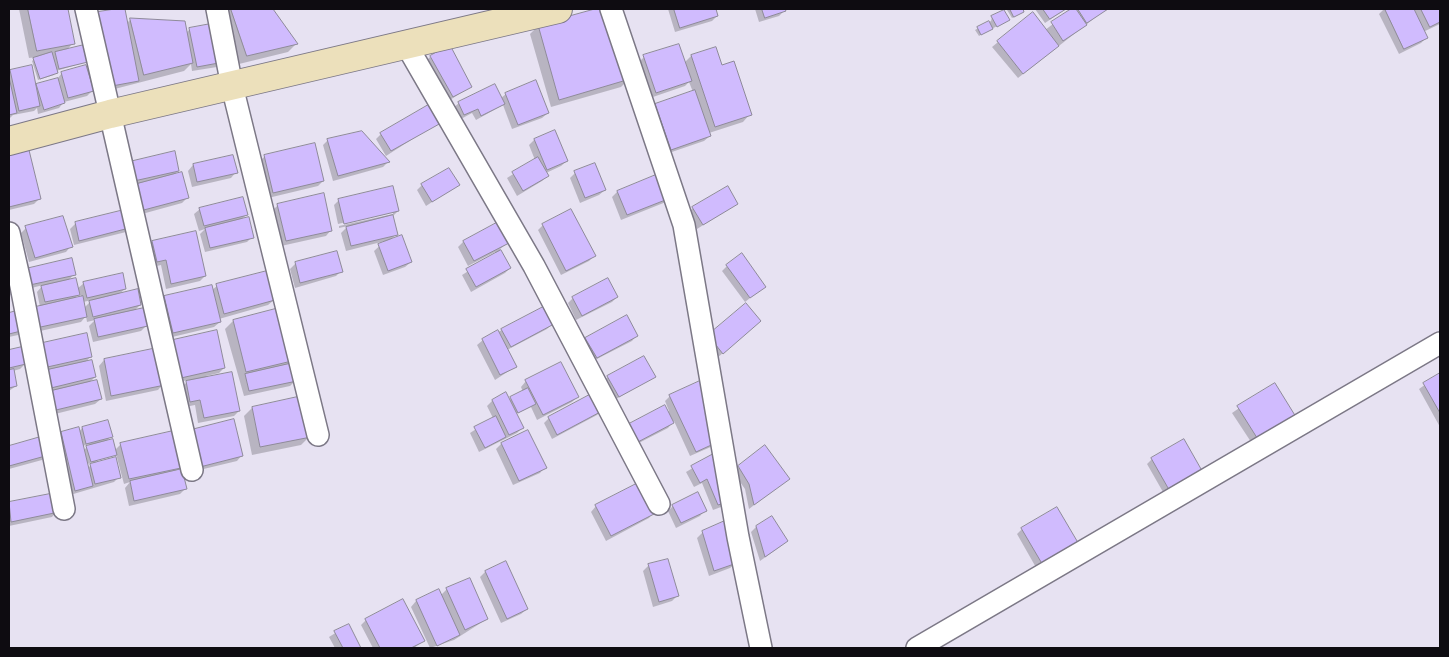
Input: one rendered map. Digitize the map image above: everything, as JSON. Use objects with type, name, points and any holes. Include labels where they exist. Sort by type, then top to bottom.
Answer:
[{"type":"street","points":[[86,9],[192,470]]},
{"type":"street","points":[[217,9],[232,86],[318,435]]},
{"type":"street","points":[[9,140],[110,114],[558,9]]},
{"type":"street","points":[[611,9],[684,225],[738,536],[761,648]]},
{"type":"street","points":[[406,46],[534,266],[659,504]]},
{"type":"street","points":[[9,233],[64,509]]},
{"type":"street","points":[[917,648],[1440,343]]},
{"type":"building","points":[[28,9],[68,9],[75,44],[37,51]]},
{"type":"building","points":[[125,9],[139,81],[112,86],[98,12]]},
{"type":"building","points":[[231,9],[273,9],[298,44],[247,56]]},
{"type":"building","points":[[595,9],[610,9],[630,79],[559,100],[538,25]]},
{"type":"building","points":[[674,9],[716,9],[718,16],[680,28]]},
{"type":"building","points":[[762,9],[785,9],[786,11],[765,18]]},
{"type":"building","points":[[1010,9],[1023,9],[1024,12],[1014,17]]},
{"type":"building","points":[[1043,9],[1066,9],[1050,19]]},
{"type":"building","points":[[1071,9],[1076,9],[1087,25],[1063,41],[1051,22]]},
{"type":"building","points":[[1078,9],[1108,9],[1087,23]]},
{"type":"building","points":[[1385,9],[1414,9],[1428,38],[1404,49]]},
{"type":"building","points":[[1421,9],[1440,9],[1440,22],[1430,27]]},
{"type":"building","points":[[1004,10],[1010,20],[997,27],[991,16]]},
{"type":"building","points":[[1033,12],[1059,46],[1023,74],[997,41]]},
{"type":"building","points":[[130,18],[185,21],[193,63],[144,75]]},
{"type":"building","points":[[989,21],[993,29],[981,35],[977,27]]},
{"type":"building","points":[[216,23],[224,62],[197,67],[189,28]]},
{"type":"building","points":[[679,44],[692,81],[656,93],[643,55]]},
{"type":"building","points":[[84,45],[88,62],[59,69],[55,52]]},
{"type":"building","points":[[450,45],[472,87],[453,97],[430,56]]},
{"type":"building","points":[[716,47],[722,65],[734,61],[752,115],[715,127],[691,55]]},
{"type":"building","points":[[52,52],[58,73],[40,79],[33,58]]},
{"type":"building","points":[[32,65],[40,106],[19,111],[10,70]]},
{"type":"building","points":[[86,65],[94,91],[68,98],[61,72]]},
{"type":"building","points":[[9,77],[17,113],[9,115]]},
{"type":"building","points":[[58,78],[65,103],[44,110],[36,84]]},
{"type":"building","points":[[536,80],[549,113],[518,125],[505,93]]},
{"type":"building","points":[[495,84],[505,104],[481,116],[478,109],[464,115],[458,102]]},
{"type":"building","points":[[695,90],[711,136],[671,150],[655,104]]},
{"type":"building","points":[[430,104],[441,123],[391,151],[380,133]]},
{"type":"building","points":[[555,130],[568,161],[547,170],[534,139]]},
{"type":"building","points":[[362,131],[390,162],[338,176],[327,139]]},
{"type":"building","points":[[315,143],[324,181],[273,193],[264,155]]},
{"type":"building","points":[[28,146],[41,199],[9,207],[9,150]]},
{"type":"building","points":[[175,151],[179,171],[134,181],[129,162]]},
{"type":"building","points":[[233,155],[238,173],[197,182],[193,164]]},
{"type":"building","points":[[538,157],[549,176],[523,191],[512,172]]},
{"type":"building","points":[[595,163],[606,190],[585,198],[574,171]]},
{"type":"building","points":[[449,168],[460,185],[432,202],[421,184]]},
{"type":"building","points":[[182,172],[189,198],[140,211],[133,185]]},
{"type":"building","points":[[663,172],[673,197],[627,215],[617,191]]},
{"type":"building","points":[[393,186],[399,211],[344,224],[338,199]]},
{"type":"building","points":[[728,186],[738,204],[703,225],[692,207]]},
{"type":"building","points":[[324,193],[332,231],[286,241],[277,204]]},
{"type":"building","points":[[243,197],[248,215],[204,226],[199,208]]},
{"type":"building","points":[[128,209],[133,227],[79,241],[75,222]]},
{"type":"building","points":[[571,209],[596,256],[566,271],[542,224]]},
{"type":"building","points":[[393,215],[398,235],[351,246],[346,227]]},
{"type":"building","points":[[63,216],[73,247],[35,258],[25,226]]},
{"type":"building","points":[[249,217],[254,238],[210,248],[205,228]]},
{"type":"building","points":[[500,221],[511,242],[474,261],[463,241]]},
{"type":"building","points":[[196,231],[206,276],[171,284],[166,260],[157,262],[152,241]]},
{"type":"building","points":[[402,235],[412,262],[388,271],[378,244]]},
{"type":"building","points":[[501,250],[511,268],[476,287],[466,269]]},
{"type":"building","points":[[337,251],[343,272],[300,283],[295,262]]},
{"type":"building","points":[[742,253],[766,287],[750,298],[726,265]]},
{"type":"building","points":[[72,258],[76,275],[25,286],[21,270]]},
{"type":"building","points":[[267,271],[275,300],[224,314],[216,284]]},
{"type":"building","points":[[123,273],[126,289],[87,298],[83,282]]},
{"type":"building","points":[[76,278],[80,295],[45,302],[41,286]]},
{"type":"building","points":[[608,278],[618,297],[582,316],[572,297]]},
{"type":"building","points":[[212,285],[221,322],[173,333],[164,296]]},
{"type":"building","points":[[138,289],[141,305],[93,317],[89,301]]},
{"type":"building","points":[[83,296],[87,317],[36,328],[31,308]]},
{"type":"building","points":[[746,303],[761,321],[723,354],[708,335]]},
{"type":"building","points":[[545,306],[554,324],[511,347],[501,329]]},
{"type":"building","points":[[283,307],[296,360],[246,372],[233,320]]},
{"type":"building","points":[[144,308],[148,326],[98,337],[94,319]]},
{"type":"building","points":[[20,310],[25,330],[9,334],[9,313]]},
{"type":"building","points":[[627,315],[638,336],[597,358],[585,338]]},
{"type":"building","points":[[217,330],[225,368],[181,378],[173,340]]},
{"type":"building","points":[[498,330],[517,367],[500,375],[482,339]]},
{"type":"building","points":[[87,333],[92,357],[43,368],[38,344]]},
{"type":"building","points":[[22,347],[26,364],[9,368],[9,350]]},
{"type":"building","points":[[157,348],[165,385],[111,396],[104,359]]},
{"type":"building","points":[[644,356],[656,377],[619,397],[607,376]]},
{"type":"building","points":[[92,360],[96,377],[51,388],[47,370]]},
{"type":"building","points":[[561,362],[579,397],[543,415],[525,380]]},
{"type":"building","points":[[293,363],[297,381],[249,391],[245,374]]},
{"type":"building","points":[[14,369],[17,386],[9,388],[9,370]]},
{"type":"building","points":[[232,372],[240,411],[204,418],[200,400],[190,402],[186,381]]},
{"type":"building","points":[[1440,373],[1440,413],[1423,383]]},
{"type":"building","points":[[97,380],[102,399],[56,410],[51,391]]},
{"type":"building","points":[[702,380],[720,441],[696,452],[669,395]]},
{"type":"building","points":[[1275,383],[1296,417],[1259,441],[1237,406]]},
{"type":"building","points":[[528,388],[536,404],[518,413],[510,397]]},
{"type":"building","points":[[506,392],[524,428],[509,435],[492,400]]},
{"type":"building","points":[[595,392],[604,410],[557,435],[548,417]]},
{"type":"building","points":[[302,396],[311,437],[260,447],[252,407]]},
{"type":"building","points":[[665,405],[674,423],[636,443],[627,425]]},
{"type":"building","points":[[496,416],[506,437],[485,448],[474,427]]},
{"type":"building","points":[[234,419],[243,456],[196,468],[187,431]]},
{"type":"building","points":[[108,420],[113,437],[86,444],[82,427]]},
{"type":"building","points":[[79,427],[93,486],[75,491],[61,432]]},
{"type":"building","points":[[528,430],[547,468],[519,481],[501,443]]},
{"type":"building","points":[[173,431],[181,468],[129,479],[120,443]]},
{"type":"building","points":[[44,436],[49,455],[9,466],[9,446]]},
{"type":"building","points":[[113,439],[117,455],[91,462],[86,446]]},
{"type":"building","points":[[1184,439],[1205,476],[1172,495],[1151,458]]},
{"type":"building","points":[[765,445],[790,479],[754,505],[749,484],[738,466]]},
{"type":"building","points":[[719,451],[728,502],[718,505],[707,479],[700,483],[691,466]]},
{"type":"building","points":[[116,457],[121,478],[95,484],[90,464]]},
{"type":"building","points":[[182,469],[187,489],[134,501],[130,481]]},
{"type":"building","points":[[640,482],[656,513],[611,536],[595,505]]},
{"type":"building","points":[[698,492],[707,511],[681,523],[672,505]]},
{"type":"building","points":[[55,493],[59,512],[11,522],[9,502]]},
{"type":"building","points":[[1057,507],[1080,546],[1044,567],[1021,528]]},
{"type":"building","points":[[772,516],[788,541],[765,557],[756,526]]},
{"type":"building","points":[[727,520],[737,563],[714,571],[702,531]]},
{"type":"building","points":[[668,559],[679,596],[659,602],[648,564]]},
{"type":"building","points":[[506,561],[528,609],[507,619],[485,571]]},
{"type":"building","points":[[470,578],[488,619],[465,630],[446,588]]},
{"type":"building","points":[[439,589],[460,635],[437,646],[416,600]]},
{"type":"building","points":[[403,599],[425,641],[411,648],[380,648],[365,619]]},
{"type":"building","points":[[349,624],[361,648],[343,648],[334,631]]}]
